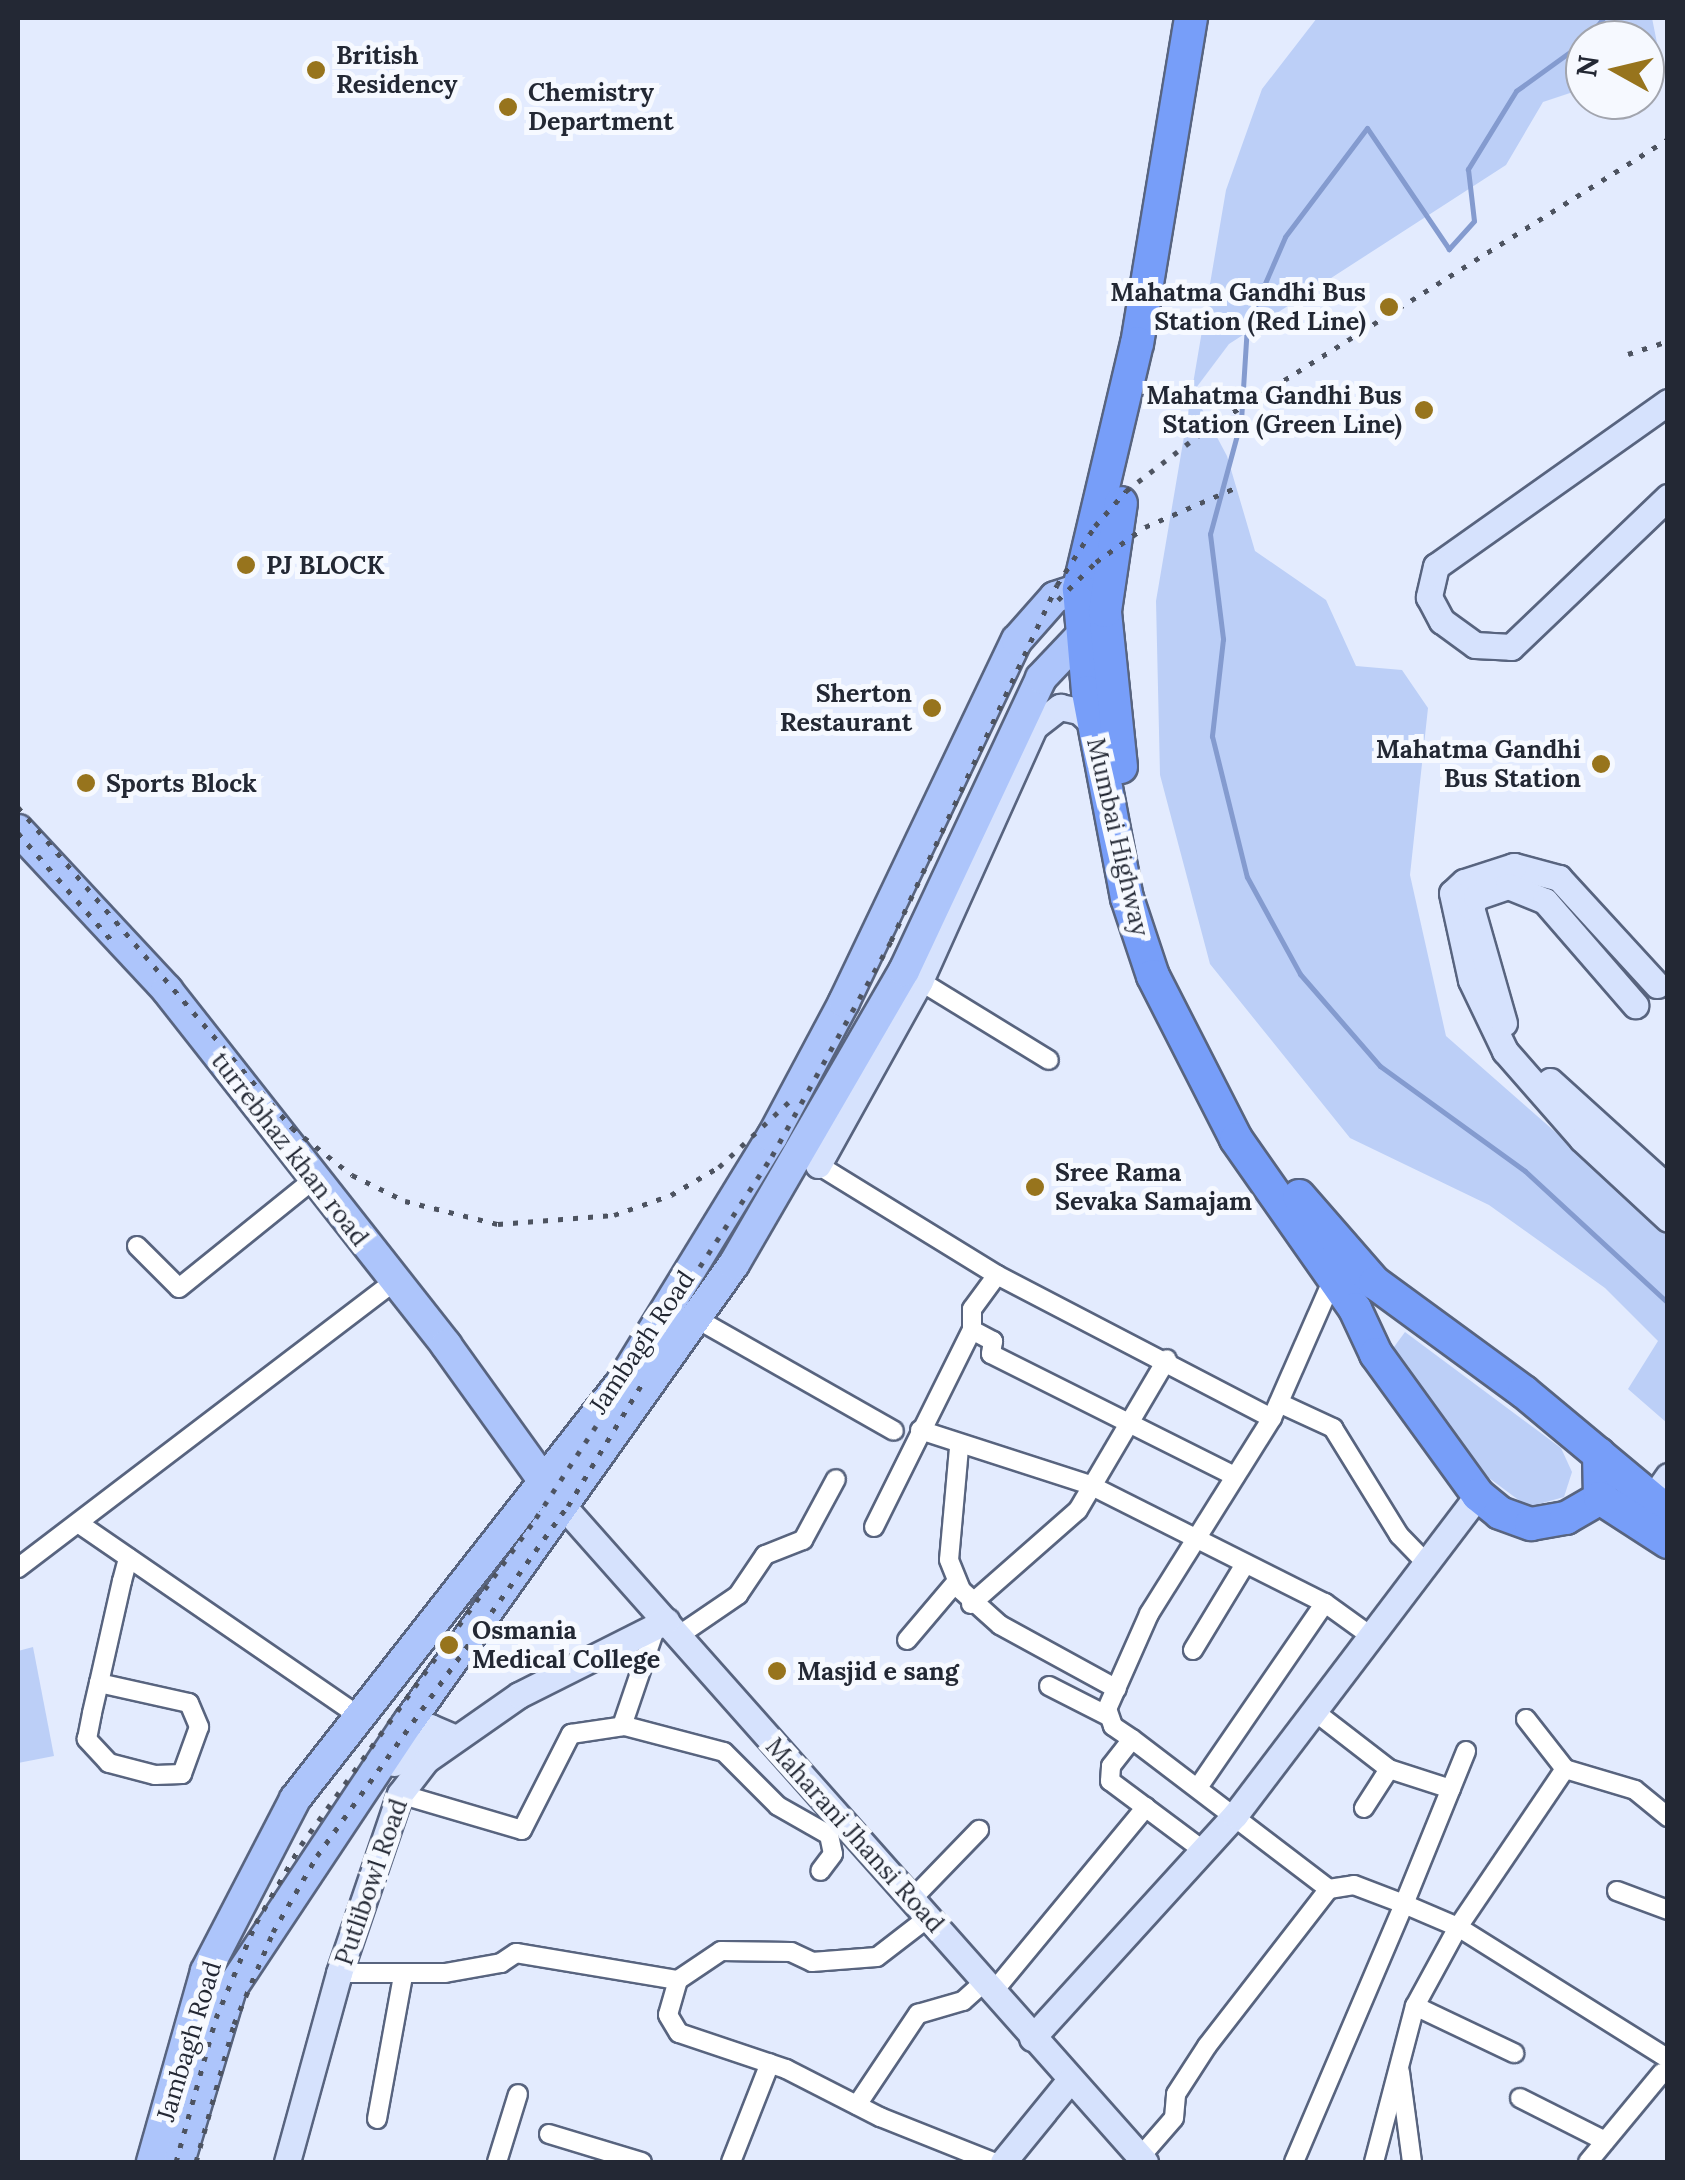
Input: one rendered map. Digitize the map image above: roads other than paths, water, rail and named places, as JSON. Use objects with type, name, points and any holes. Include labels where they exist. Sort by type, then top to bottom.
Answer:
[{"type":"highway","name":"Mumbai Highway","points":[[1191,18],[1093,607],[1093,724],[1126,898],[1152,976],[1236,1139],[1343,1269],[1662,1496]]},
{"type":"highway","name":"Mumbai Highway","points":[[1212,18],[1093,607],[1124,798],[1172,968],[1234,1102],[1322,1227],[1376,1354],[1478,1495],[1500,1513],[1531,1524],[1566,1518],[1600,1498]]},
{"type":"highway","points":[[1599,1454],[1600,1498],[1668,1542]]},
{"type":"main road","name":"Jambagh Road","points":[[152,2162],[214,1955],[295,1799],[621,1383],[772,1137],[844,1002],[1017,640],[1044,604],[1093,607]]},
{"type":"main road","name":"Jambagh Road","points":[[179,2162],[237,1978],[450,1665],[699,1320],[809,1159],[904,972],[1042,678],[1093,607]]},
{"type":"main road","name":"turrebhaz khan road","points":[[18,830],[167,990],[394,1282],[544,1484]]},
{"type":"main road","points":[[398,1668],[425,1659],[450,1665]]},
{"type":"main road","points":[[214,1955],[218,1968],[237,1978]]},
{"type":"street","points":[[1668,402],[1436,566],[1429,597],[1442,621],[1475,645],[1511,647],[1668,497]]},
{"type":"street","points":[[1093,724],[1079,711],[1060,706],[1034,727],[920,981],[809,1159],[997,1274],[1276,1410],[1333,1428],[1399,1534],[1425,1562]]},
{"type":"street","points":[[1657,984],[1559,878],[1514,866],[1464,882],[1452,894],[1471,980],[1505,1051],[1582,1139],[1668,1218]]},
{"type":"street","points":[[1635,1005],[1536,894],[1508,886],[1473,900],[1495,997],[1516,1045],[1668,1188]]},
{"type":"street","points":[[920,981],[1049,1060]]},
{"type":"street","points":[[137,1246],[179,1288],[314,1179]]},
{"type":"street","points":[[1106,1715],[1149,1614],[1276,1410],[1343,1269]]},
{"type":"street","points":[[874,1527],[972,1330],[980,1291],[997,1274]]},
{"type":"street","points":[[18,1568],[80,1526],[394,1282]]},
{"type":"street","points":[[699,1320],[894,1430]]},
{"type":"street","points":[[972,1330],[993,1341],[991,1354],[1129,1419],[1235,1476]]},
{"type":"street","points":[[971,1604],[1036,1552],[1094,1488],[1129,1419],[1167,1359]]},
{"type":"street","points":[[920,1430],[959,1448],[1042,1465],[1094,1488],[1325,1603],[1368,1634]]},
{"type":"street","points":[[959,1448],[949,1560],[971,1604],[1117,1689]]},
{"type":"street","points":[[622,1726],[666,1627],[738,1595],[765,1555],[804,1540],[836,1480]]},
{"type":"street","points":[[1032,2038],[1235,1815],[1368,1634],[1478,1495]]},
{"type":"street","name":"Maharani Jhansi Road","points":[[564,1507],[666,1627],[921,1907],[1069,2081],[1143,2159]]},
{"type":"street","points":[[80,1526],[359,1716]]},
{"type":"street","points":[[99,1682],[189,1703],[199,1727],[182,1774],[154,1775],[94,1753],[88,1739],[99,1682],[128,1558]]},
{"type":"street","points":[[1193,1650],[1245,1564]]},
{"type":"street","points":[[906,1640],[958,1581]]},
{"type":"street","points":[[1199,1786],[1325,1603]]},
{"type":"street","name":"Putlibowl Road","points":[[287,2162],[339,1973],[400,1794],[426,1760],[519,1696],[666,1627]]},
{"type":"street","points":[[1049,1686],[1106,1715],[1329,1889]]},
{"type":"street","points":[[1314,1711],[1390,1768],[1451,1789]]},
{"type":"street","points":[[1526,1719],[1564,1768],[1635,1790],[1668,1817]]},
{"type":"street","points":[[400,1794],[522,1830],[572,1734],[622,1726],[724,1752],[778,1806],[829,1835],[833,1854],[820,1871]]},
{"type":"street","points":[[363,1794],[430,1727],[456,1738]]},
{"type":"street","points":[[1132,1739],[1109,1776],[1204,1851]]},
{"type":"street","points":[[1294,2162],[1466,1751]]},
{"type":"street","points":[[1364,1808],[1390,1768]]},
{"type":"street","points":[[1374,2162],[1415,2006],[1458,1927],[1564,1768]]},
{"type":"street","points":[[856,2105],[918,2014],[963,2001],[989,1987],[1146,1807]]},
{"type":"street","points":[[979,1830],[877,1957],[812,1962],[790,1952],[721,1951],[678,1980],[668,2015],[672,2029],[770,2063],[856,2105],[993,2162]]},
{"type":"street","points":[[1143,2159],[1174,2118],[1176,2094],[1207,2046],[1329,1889],[1354,1885],[1458,1927],[1666,2064],[1588,2162]]},
{"type":"street","points":[[1617,1891],[1668,1910]]},
{"type":"street","points":[[339,1973],[403,1976],[501,1962],[516,1953],[678,1980]]},
{"type":"street","points":[[377,2118],[403,1976]]},
{"type":"street","points":[[1415,2006],[1514,2054]]},
{"type":"street","points":[[731,2162],[770,2063]]},
{"type":"street","points":[[1399,2066],[1412,2162]]},
{"type":"street","points":[[1003,2162],[1069,2081]]},
{"type":"street","points":[[497,2162],[518,2094]]},
{"type":"street","points":[[1520,2098],[1606,2141]]},
{"type":"street","points":[[548,2134],[642,2162]]},
{"type":"waterway","points":[[1565,55],[1516,91],[1468,169],[1474,221],[1449,249],[1367,128],[1285,237],[1247,325],[1241,420],[1210,534],[1223,639],[1212,736],[1247,877],[1300,974],[1380,1066],[1525,1171],[1668,1303]]},
{"type":"railway","points":[[176,2162],[216,2018],[256,1923],[301,1845],[536,1518],[772,1156],[891,941],[1057,585],[1095,526],[1126,491],[1208,428],[1668,139]]},
{"type":"railway","points":[[1628,354],[1668,341]]},
{"type":"railway","points":[[1058,600],[1096,562],[1145,527],[1235,488]]},
{"type":"railway","points":[[18,807],[292,1128],[352,1175],[405,1201],[498,1224],[614,1215],[671,1195],[719,1167],[794,1097]]},
{"type":"railway","points":[[18,833],[113,942]]},
{"type":"railway","points":[[196,2162],[234,2024],[273,1932],[317,1856],[568,1506],[642,1384]]},
{"type":"place","name":"British Residency","points":[[316,70]]},
{"type":"place","name":"Chemistry Department","points":[[508,107]]},
{"type":"place","name":"Mahatma Gandhi Bus Station (Red Line)","points":[[1389,307]]},
{"type":"place","name":"Mahatma Gandhi Bus Station (Green Line)","points":[[1424,410]]},
{"type":"place","name":"PJ BLOCK","points":[[246,565]]},
{"type":"place","name":"Sherton Restaurant","points":[[932,708]]},
{"type":"place","name":"Mahatma Gandhi Bus Station","points":[[1601,764]]},
{"type":"place","name":"Sports Block","points":[[86,783]]},
{"type":"place","name":"Sree Rama Sevaka Samajam","points":[[1035,1187]]},
{"type":"place","name":"Osmania Medical College","points":[[449,1645]]},
{"type":"place","name":"Masjid e sang","points":[[777,1671]]}]
